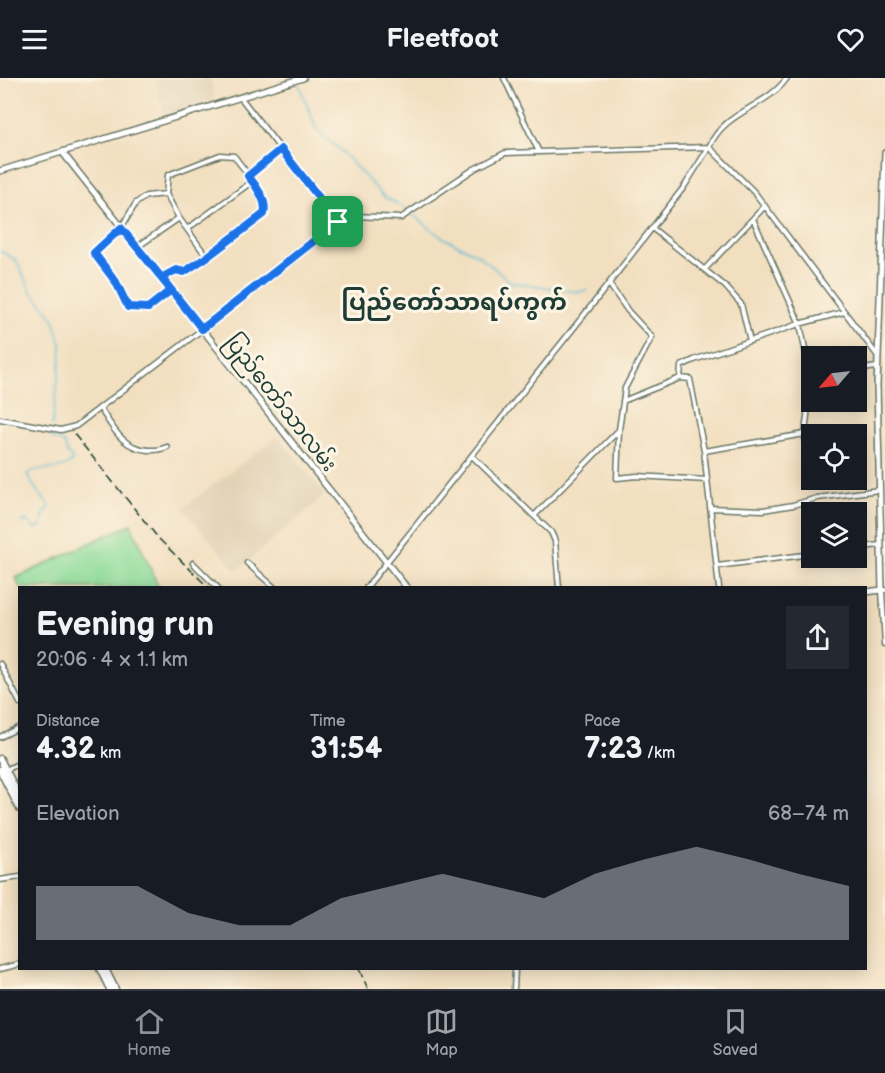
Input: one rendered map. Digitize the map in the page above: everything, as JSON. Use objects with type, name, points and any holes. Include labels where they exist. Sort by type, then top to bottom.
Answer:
[{"type":"main road","points":[[0,759],[18,804]]},
{"type":"main road","points":[[3,770],[18,795]]},
{"type":"main road","points":[[100,970],[110,989]]},
{"type":"main road","points":[[106,970],[115,989]]},
{"type":"street","points":[[0,171],[302,78]]},
{"type":"street","points":[[504,78],[538,150]]},
{"type":"street","points":[[368,586],[684,187],[722,126],[766,97],[787,78]]},
{"type":"street","points":[[241,98],[338,222]]},
{"type":"street","points":[[0,418],[64,430],[76,426],[338,222],[355,216],[401,218],[474,169],[505,153],[538,150],[709,147],[755,193],[877,355]]},
{"type":"street","points":[[248,176],[281,149]]},
{"type":"street","name":"ပြည်တော်သာလမ်း","points":[[63,153],[405,586]]},
{"type":"street","points":[[885,153],[877,355],[880,545],[885,645]]},
{"type":"street","points":[[161,278],[176,270],[184,272],[207,257],[264,214],[266,209],[264,202],[253,181],[234,156],[220,155],[168,175],[166,194],[179,218],[207,257]]},
{"type":"street","points":[[187,229],[253,181]]},
{"type":"street","points":[[166,194],[146,196],[136,203],[121,228],[94,253],[116,282],[128,307],[148,308],[171,290]]},
{"type":"street","points":[[705,269],[765,206]]},
{"type":"street","points":[[137,247],[179,218]]},
{"type":"street","points":[[753,219],[800,324],[804,346]]},
{"type":"street","points":[[652,228],[725,286],[741,304],[750,341]]},
{"type":"street","points":[[609,284],[628,311],[652,337],[625,388],[619,430],[617,478],[637,476],[707,480]]},
{"type":"street","points":[[680,378],[681,366],[800,324],[844,312]]},
{"type":"street","points":[[867,368],[885,366]]},
{"type":"street","points":[[623,401],[680,378],[690,379],[704,451],[719,586]]},
{"type":"street","points":[[100,408],[125,443],[141,449],[160,450],[167,447]]},
{"type":"street","points":[[534,516],[619,430]]},
{"type":"street","points":[[704,451],[801,435]]},
{"type":"street","points":[[878,442],[885,442]]},
{"type":"street","points":[[472,456],[551,532],[555,541],[559,586]]},
{"type":"street","points":[[710,508],[763,510],[817,498],[879,490]]},
{"type":"street","points":[[867,547],[880,545]]},
{"type":"street","points":[[717,566],[801,555]]},
{"type":"street","points":[[193,563],[216,586]]},
{"type":"street","points":[[247,563],[273,586]]},
{"type":"street","points":[[867,592],[883,590]]},
{"type":"street","points":[[0,664],[18,700]]},
{"type":"street","points":[[0,736],[18,728]]},
{"type":"street","points":[[3,770],[18,764]]},
{"type":"street","points":[[0,880],[18,877]]},
{"type":"street","points":[[0,969],[18,964]]},
{"type":"street","points":[[514,989],[515,970]]},
{"type":"shaded area","points":[[155,78],[210,78],[215,101],[164,115]]},
{"type":"shaded area","points":[[278,436],[325,495],[236,571],[183,508]]},
{"type":"green space","points":[[131,524],[158,586],[19,586],[16,578]]},
{"type":"waterway","points":[[298,82],[317,130],[340,150],[384,197],[402,206],[440,236],[478,255],[511,282],[579,292],[587,290]]},
{"type":"waterway","points":[[0,251],[16,260],[31,291],[53,317],[61,344],[61,356],[52,426]]},
{"type":"waterway","points":[[21,523],[26,520],[35,529],[42,526],[43,515],[50,507],[27,474],[32,471],[62,467],[72,461],[64,443],[53,439],[51,431]]},
{"type":"railway","points":[[74,434],[159,539],[207,586]]},
{"type":"railway","points":[[359,970],[368,989]]},
{"type":"district","name":"ပြည်တော်သာရပ်ကွက်","points":[[454,302]]},
{"type":"route","points":[[338,222],[202,329],[171,290],[137,247],[121,228],[94,253],[116,282],[125,304],[128,307],[148,308],[171,290],[161,278],[169,272],[176,270],[184,272],[264,214],[266,209],[264,202],[248,176],[281,149],[338,222]]}]
